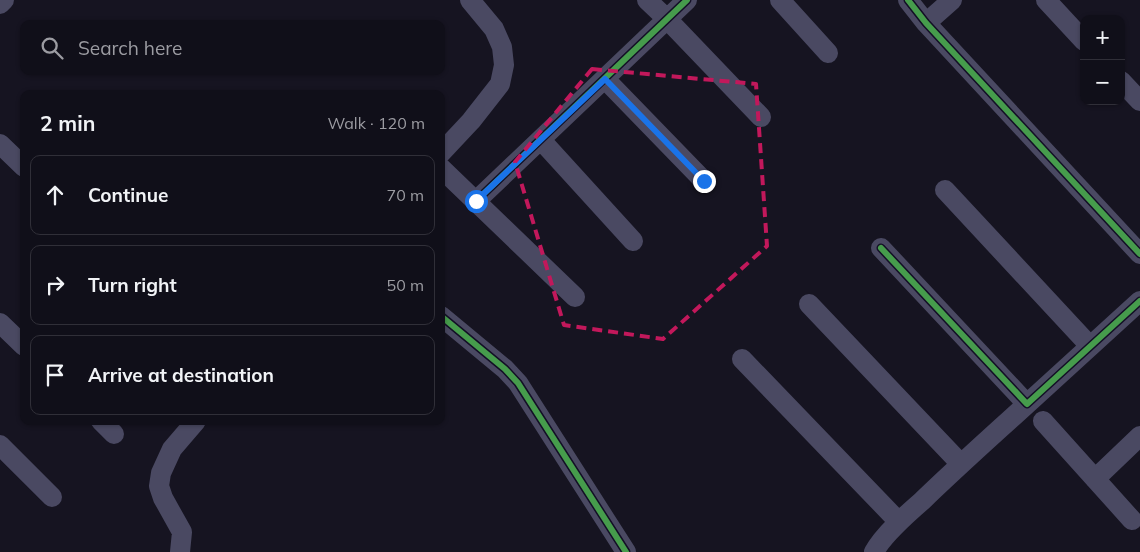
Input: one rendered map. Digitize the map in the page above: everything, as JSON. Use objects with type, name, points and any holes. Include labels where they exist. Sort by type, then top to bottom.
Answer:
[{"type":"street","points":[[0,4],[4,0]]},
{"type":"street","points":[[445,149],[471,122],[500,84],[504,65],[502,47],[494,29],[470,0]]},
{"type":"street","points":[[646,0],[667,19],[761,117]]},
{"type":"street","points":[[476,201],[687,0]]},
{"type":"street","points":[[780,0],[828,53]]},
{"type":"street","points":[[908,0],[926,23],[1140,254]]},
{"type":"street","points":[[926,23],[952,0]]},
{"type":"street","points":[[1046,0],[1080,37]]},
{"type":"street","points":[[605,79],[704,181]]},
{"type":"street","points":[[1125,85],[1140,101]]},
{"type":"street","points":[[541,140],[633,241]]},
{"type":"street","points":[[0,144],[20,163]]},
{"type":"street","points":[[445,172],[576,298]]},
{"type":"street","points":[[945,190],[1090,346]]},
{"type":"street","points":[[881,248],[1027,404]]},
{"type":"street","points":[[874,552],[899,522],[1140,300]]},
{"type":"street","points":[[809,304],[961,464]]},
{"type":"street","points":[[445,319],[506,369],[518,383],[626,552]]},
{"type":"street","points":[[0,323],[20,342]]},
{"type":"street","points":[[742,359],[899,522]]},
{"type":"street","points":[[1043,421],[1132,520]]},
{"type":"street","points":[[180,552],[182,532],[163,498],[159,486],[161,473],[172,450],[193,425]]},
{"type":"street","points":[[1095,480],[1140,436]]},
{"type":"street","points":[[0,445],[52,497]]},
{"type":"highlighted area","points":[[592,69],[756,84],[767,246],[663,339],[564,325],[515,162]]},
{"type":"cycle path","points":[[476,201],[687,0]]},
{"type":"cycle path","points":[[908,0],[926,23],[1140,254]]},
{"type":"cycle path","points":[[881,248],[1027,404],[1140,301]]},
{"type":"cycle path","points":[[445,319],[505,369],[518,383],[626,552]]},
{"type":"route","points":[[476,201],[605,79],[704,181]]}]
